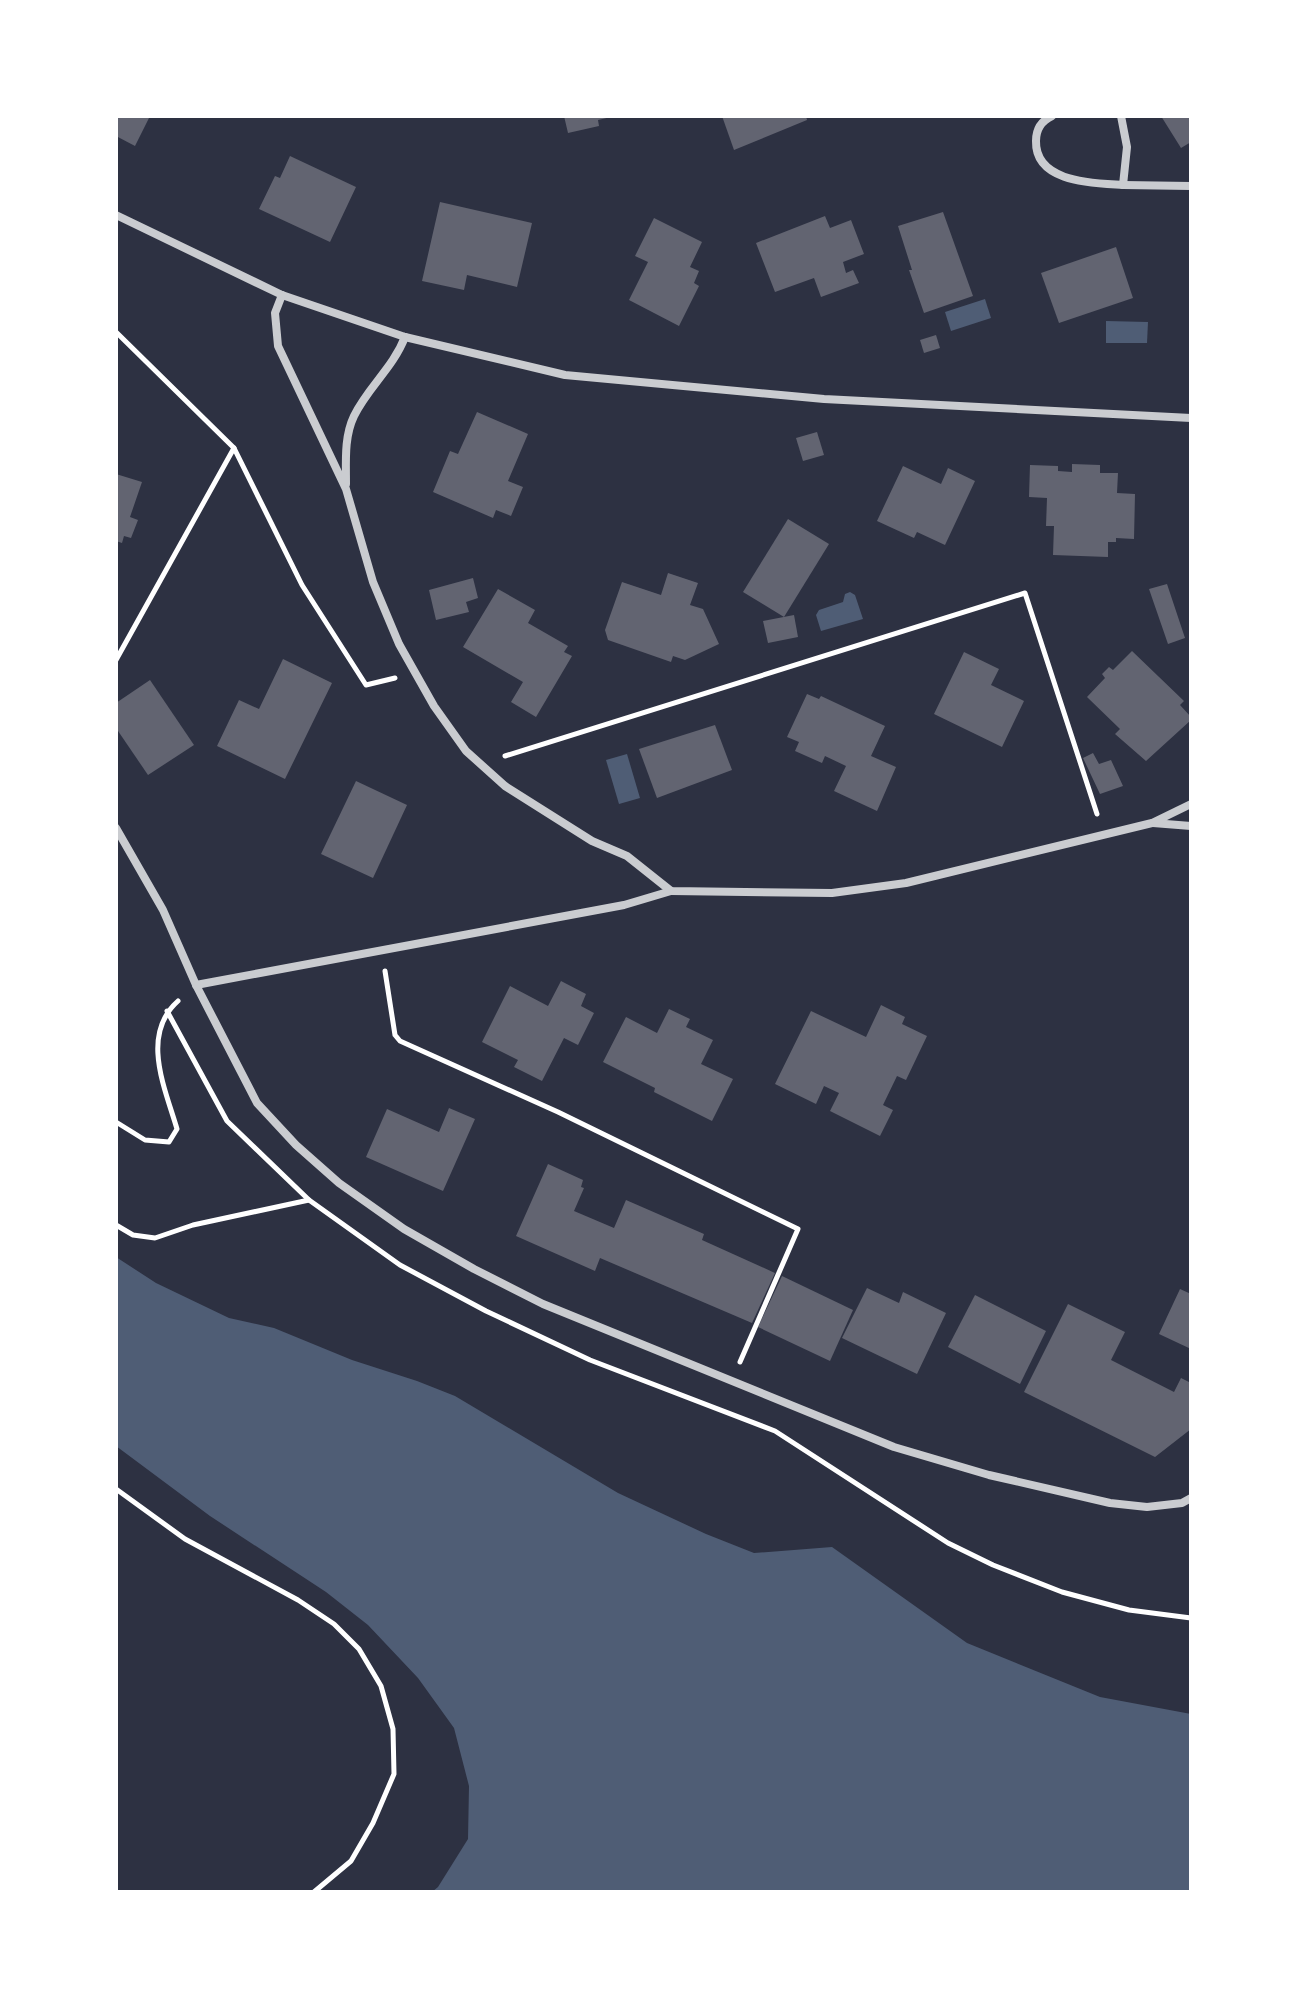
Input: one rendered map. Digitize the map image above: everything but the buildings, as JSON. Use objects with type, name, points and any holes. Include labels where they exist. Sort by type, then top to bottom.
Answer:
[{"type":"street","points":[[1052,116],[1044,119],[1038,127],[1035,143],[1039,157],[1063,176],[1082,182],[1191,186]]},
{"type":"street","points":[[1121,116],[1127,147],[1123,185]]},
{"type":"street","points":[[116,215],[282,295],[405,337],[565,375],[824,399],[1191,418]]},
{"type":"street","points":[[282,295],[275,313],[278,346],[346,489],[373,582],[399,644],[434,706],[466,751],[487,770],[548,815],[592,841],[627,856],[671,891]]},
{"type":"street","points":[[346,489],[346,445],[354,416],[397,358],[405,337]]},
{"type":"street","points":[[196,985],[624,905],[671,891],[832,893],[906,883],[1152,823],[1191,804]]},
{"type":"street","points":[[1152,823],[1191,826]]},
{"type":"street","points":[[116,828],[163,910],[196,985],[257,1103],[296,1145],[339,1183],[404,1229],[543,1304],[894,1447],[989,1475],[1110,1503],[1147,1507],[1182,1503],[1191,1498]]},
{"type":"path","points":[[116,332],[234,448],[302,585],[366,685],[415,674]]},
{"type":"path","points":[[116,660],[234,448]]},
{"type":"path","points":[[487,770],[508,753],[1025,593],[1103,834]]},
{"type":"path","points":[[382,950],[395,1035],[400,1041],[558,1112],[798,1229],[731,1381]]},
{"type":"path","points":[[116,1122],[145,1140],[169,1142],[177,1129],[155,1049],[167,1011]]},
{"type":"path","points":[[116,1225],[133,1235],[155,1238],[193,1225],[309,1200]]},
{"type":"path","points":[[116,1489],[185,1539],[298,1600],[334,1624],[359,1649],[381,1686],[393,1729],[394,1774],[373,1823],[351,1861],[314,1892]]},
{"type":"water","points":[[985,299],[991,318],[951,331],[945,312]]},
{"type":"water","points":[[1106,321],[1148,322],[1147,343],[1106,343]]},
{"type":"water","points":[[850,592],[855,595],[863,619],[821,631],[816,615],[819,610],[843,602],[845,594]]},
{"type":"water","points":[[627,754],[640,798],[619,804],[606,760]]},
{"type":"water","points":[[116,1257],[156,1283],[229,1318],[274,1328],[352,1360],[455,1396],[618,1493],[706,1534],[754,1553],[832,1547],[967,1643],[1100,1697],[1191,1714],[1191,1892],[432,1892],[468,1839],[469,1786],[454,1728],[418,1678],[368,1625],[326,1592],[210,1516],[116,1446]]}]
